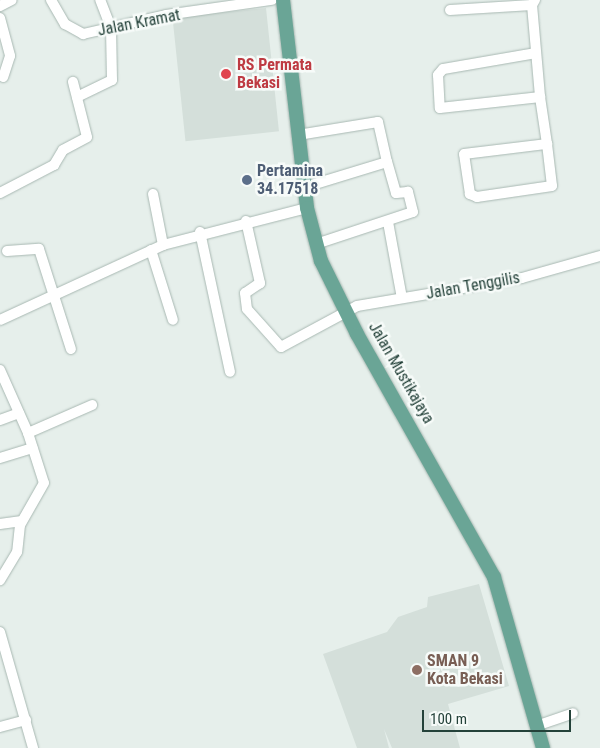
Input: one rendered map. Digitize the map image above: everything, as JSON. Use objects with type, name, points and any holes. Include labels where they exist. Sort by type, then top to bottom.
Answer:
[{"type":"main road","name":"Jalan Mustikajaya","points":[[283,0],[304,187],[316,244],[345,310],[494,577],[543,748]]},
{"type":"street","points":[[0,6],[12,0]]},
{"type":"street","name":"Jalan Kramat","points":[[51,0],[73,30],[83,34],[272,0]]},
{"type":"street","points":[[77,97],[112,80],[111,28],[100,0]]},
{"type":"street","points":[[450,10],[533,2],[540,97],[548,144],[550,189],[477,197],[470,194],[464,154],[548,144]]},
{"type":"street","points":[[0,18],[10,56],[3,77]]},
{"type":"street","points":[[536,53],[443,69],[438,75],[440,108],[540,97]]},
{"type":"street","points":[[0,192],[54,165],[63,150],[85,139],[73,82]]},
{"type":"street","points":[[298,135],[378,122],[396,193],[408,192],[413,211],[388,222],[316,244]]},
{"type":"street","points":[[304,187],[387,162]]},
{"type":"street","points":[[153,194],[163,246]]},
{"type":"street","points":[[0,320],[151,250],[200,232],[307,208]]},
{"type":"street","name":"Jalan Tenggilis","points":[[246,221],[260,283],[246,294],[247,309],[277,346],[284,346],[345,310],[402,298],[522,278],[600,256]]},
{"type":"street","points":[[388,222],[402,298]]},
{"type":"street","points":[[200,232],[230,372]]},
{"type":"street","points":[[7,251],[38,249],[71,349]]},
{"type":"street","points":[[151,250],[172,320]]},
{"type":"street","points":[[0,370],[28,433],[44,483],[22,521],[17,552],[0,580]]},
{"type":"street","points":[[28,433],[92,405]]},
{"type":"street","points":[[0,420],[20,413]]},
{"type":"street","points":[[0,458],[33,448]]},
{"type":"street","points":[[0,524],[22,521]]},
{"type":"street","points":[[0,632],[33,748]]},
{"type":"street","points":[[536,726],[573,713]]},
{"type":"street","points":[[0,727],[26,720]]},
{"type":"shaded area","name":"RS Permata Bekasi","points":[[266,8],[279,131],[185,141],[173,18]]},
{"type":"shaded area","name":"SMAN 9 Kota Bekasi","points":[[479,584],[509,686],[448,704],[460,748],[392,748],[384,729],[389,748],[357,748],[323,654],[387,632],[398,617],[427,607],[428,597]]},
{"type":"place","name":"RS Permata Bekasi","points":[[226,74]]},
{"type":"place","name":"Pertamina 34.17518","points":[[247,180]]},
{"type":"place","name":"SMAN 9 Kota Bekasi","points":[[417,670]]}]
